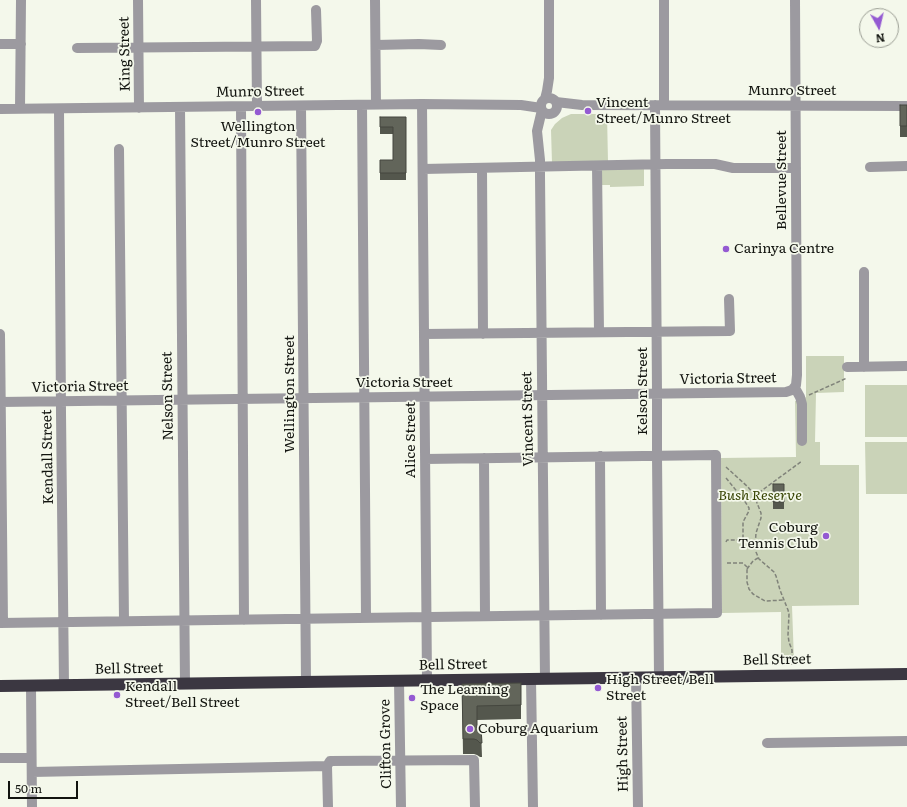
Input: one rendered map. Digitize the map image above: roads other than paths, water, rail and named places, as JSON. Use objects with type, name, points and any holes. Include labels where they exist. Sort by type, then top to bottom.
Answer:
[{"type":"highway","name":"Bell Street","points":[[0,686],[907,674]]},
{"type":"street","points":[[20,0],[20,109]]},
{"type":"street","name":"King Street","points":[[138,0],[139,108]]},
{"type":"street","points":[[256,0],[257,106]]},
{"type":"street","points":[[375,0],[376,104]]},
{"type":"street","name":"Vincent Street","points":[[544,679],[540,163],[537,132],[549,105],[547,91],[549,78],[549,0]]},
{"type":"street","name":"Kelson Street","points":[[659,677],[655,165],[664,0]]},
{"type":"street","name":"Bellevue Street","points":[[795,0],[797,375]]},
{"type":"street","points":[[77,48],[198,44],[315,46],[316,10]]},
{"type":"street","points":[[0,44],[21,44]]},
{"type":"street","points":[[376,45],[441,45]]},
{"type":"street","name":"Munro Street","points":[[0,110],[376,104],[907,106]]},
{"type":"street","name":"Alice Street","points":[[422,104],[427,680]]},
{"type":"street","points":[[362,105],[366,618]]},
{"type":"street","name":"Wellington Street","points":[[302,106],[306,682]]},
{"type":"street","name":"Nelson Street","points":[[180,107],[185,684]]},
{"type":"street","points":[[241,107],[244,620]]},
{"type":"street","name":"Kendall Street","points":[[59,109],[64,685]]},
{"type":"street","points":[[119,149],[124,621]]},
{"type":"street","points":[[423,169],[482,168],[540,163],[597,166],[715,164],[733,168],[796,168]]},
{"type":"street","points":[[597,166],[599,332]]},
{"type":"street","points":[[870,167],[907,166]]},
{"type":"street","points":[[482,168],[483,334]]},
{"type":"street","points":[[864,272],[864,367]]},
{"type":"street","points":[[424,334],[730,331],[729,299]]},
{"type":"street","points":[[0,334],[1,623],[717,613],[716,455],[425,459]]},
{"type":"street","points":[[847,367],[907,366]]},
{"type":"street","name":"Victoria Street","points":[[0,402],[786,392],[795,388],[797,375]]},
{"type":"street","points":[[795,388],[801,402],[802,441]]},
{"type":"street","points":[[600,456],[601,615]]},
{"type":"street","points":[[484,458],[486,616]]},
{"type":"street","name":"High Street","points":[[636,678],[638,807]]},
{"type":"street","points":[[531,679],[533,807]]},
{"type":"street","name":"Clifton Grove","points":[[399,681],[401,807]]},
{"type":"street","points":[[31,686],[32,807]]},
{"type":"street","points":[[768,743],[907,741]]},
{"type":"street","points":[[0,758],[32,758]]},
{"type":"street","points":[[328,807],[327,766],[330,761],[474,760],[475,807]]},
{"type":"street","points":[[32,772],[327,766]]},
{"type":"place","name":"Vincent Street/Munro Street","points":[[588,111]]},
{"type":"place","name":"Wellington Street/Munro Street","points":[[258,112]]},
{"type":"place","name":"Carinya Centre","points":[[726,249]]},
{"type":"place","name":"Coburg Tennis Club","points":[[826,536]]},
{"type":"place","name":"High Street/Bell Street","points":[[598,688]]},
{"type":"place","name":"Kendall Street/Bell Street","points":[[117,695]]},
{"type":"place","name":"The Learning Space","points":[[412,698]]},
{"type":"place","name":"Coburg Aquarium","points":[[470,729]]},
{"type":"park label","name":"Bush Reserve","points":[[760,496]]}]
